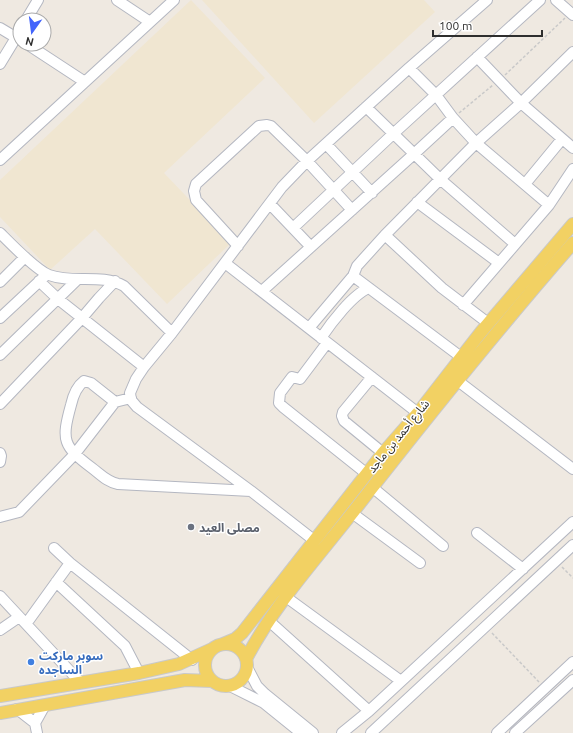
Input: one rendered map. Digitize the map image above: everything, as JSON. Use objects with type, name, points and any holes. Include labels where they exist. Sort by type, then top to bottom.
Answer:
[{"type":"main road","name":"شارع أحمد بن ماجد","points":[[0,696],[179,664],[192,660],[235,639],[242,633],[383,453],[418,412],[488,323],[573,224]]},
{"type":"main road","name":"شارع أحمد بن ماجد","points":[[247,663],[255,641],[286,597],[507,319],[573,242]]},
{"type":"main road","points":[[230,645],[237,647],[242,652],[247,663],[242,680],[230,686],[220,686],[212,681],[207,676],[205,669],[207,655],[217,647],[230,645]]},
{"type":"main road","points":[[0,713],[185,680],[212,681]]},
{"type":"street","points":[[31,12],[38,0]]},
{"type":"street","points":[[117,0],[150,22]]},
{"type":"street","points":[[0,160],[174,0]]},
{"type":"street","points":[[315,541],[251,491],[137,407],[130,394],[144,367],[172,333],[282,187],[307,161],[366,107],[487,0]]},
{"type":"street","points":[[293,228],[393,134],[540,0]]},
{"type":"street","points":[[556,0],[572,14]]},
{"type":"street","points":[[0,28],[12,33]]},
{"type":"street","points":[[0,64],[12,46]]},
{"type":"street","points":[[39,52],[85,82]]},
{"type":"street","points":[[309,328],[353,276],[356,266],[384,235],[476,143],[573,52]]},
{"type":"street","points":[[477,57],[521,102],[573,148]]},
{"type":"street","points":[[409,68],[436,95],[453,118],[476,143],[549,205]]},
{"type":"street","points":[[366,107],[440,179],[516,244]]},
{"type":"street","points":[[262,291],[372,193],[453,118]]},
{"type":"street","points":[[238,246],[196,200],[194,191],[196,184],[259,126],[262,125],[271,126],[307,161],[352,210]]},
{"type":"street","points":[[525,184],[562,139]]},
{"type":"street","points":[[326,144],[372,193]]},
{"type":"street","points":[[463,304],[549,205],[573,169]]},
{"type":"street","points":[[418,202],[499,263]]},
{"type":"street","points":[[270,204],[311,247]]},
{"type":"street","points":[[0,234],[25,257],[47,274],[63,278],[115,281],[124,286],[172,333]]},
{"type":"street","points":[[384,235],[442,288],[488,323]]},
{"type":"street","points":[[0,282],[25,257]]},
{"type":"street","points":[[225,263],[418,412]]},
{"type":"street","points":[[0,318],[47,274]]},
{"type":"street","points":[[353,276],[461,357]]},
{"type":"street","points":[[0,355],[78,279]]},
{"type":"street","points":[[39,281],[58,299],[144,367]]},
{"type":"street","points":[[0,404],[115,281]]},
{"type":"street","points":[[367,474],[279,403],[280,393],[292,377],[300,379],[324,340],[328,327],[358,294],[369,288]]},
{"type":"street","points":[[372,377],[343,412],[342,416],[344,421],[383,453]]},
{"type":"street","points":[[458,381],[573,469]]},
{"type":"street","points":[[115,402],[91,382],[84,382],[81,384],[73,395],[65,439],[74,455],[110,482],[118,484],[251,491]]},
{"type":"street","points":[[0,517],[19,512],[74,455],[115,402],[131,398]]},
{"type":"street","points":[[0,453],[0,462]]},
{"type":"street","points":[[372,487],[443,546]]},
{"type":"street","points":[[352,513],[420,563]]},
{"type":"street","points":[[342,733],[369,711],[573,522]]},
{"type":"street","points":[[477,532],[523,569]]},
{"type":"street","points":[[385,696],[364,723],[366,730],[372,732],[573,546]]},
{"type":"street","points":[[54,548],[70,563],[192,660]]},
{"type":"street","points":[[0,630],[23,620],[56,582],[70,563]]},
{"type":"street","points":[[56,582],[125,646],[140,672]]},
{"type":"street","points":[[0,596],[80,682]]},
{"type":"street","points":[[286,597],[401,681]]},
{"type":"street","points":[[269,621],[369,711]]},
{"type":"street","points":[[497,733],[573,662]]},
{"type":"street","points":[[247,663],[257,686],[314,733]]},
{"type":"street","points":[[515,733],[571,685]]},
{"type":"street","points":[[230,686],[264,703],[301,733]]},
{"type":"street","points":[[37,733],[35,723],[45,705]]},
{"type":"street","points":[[17,710],[35,723]]},
{"type":"path","points":[[453,118],[499,80],[572,14]]},
{"type":"path","points":[[556,561],[573,578]]},
{"type":"path","points":[[486,626],[545,688]]},
{"type":"shaded area","points":[[191,0],[265,78],[164,173],[231,243],[167,304],[95,229],[50,270],[0,217],[0,180]]},
{"type":"shaded area","points":[[202,0],[424,0],[435,12],[314,123]]},
{"type":"place","name":"مصلى العيد","points":[[191,527]]},
{"type":"place","name":"سوبر ماركت الساجده","points":[[31,662]]}]
